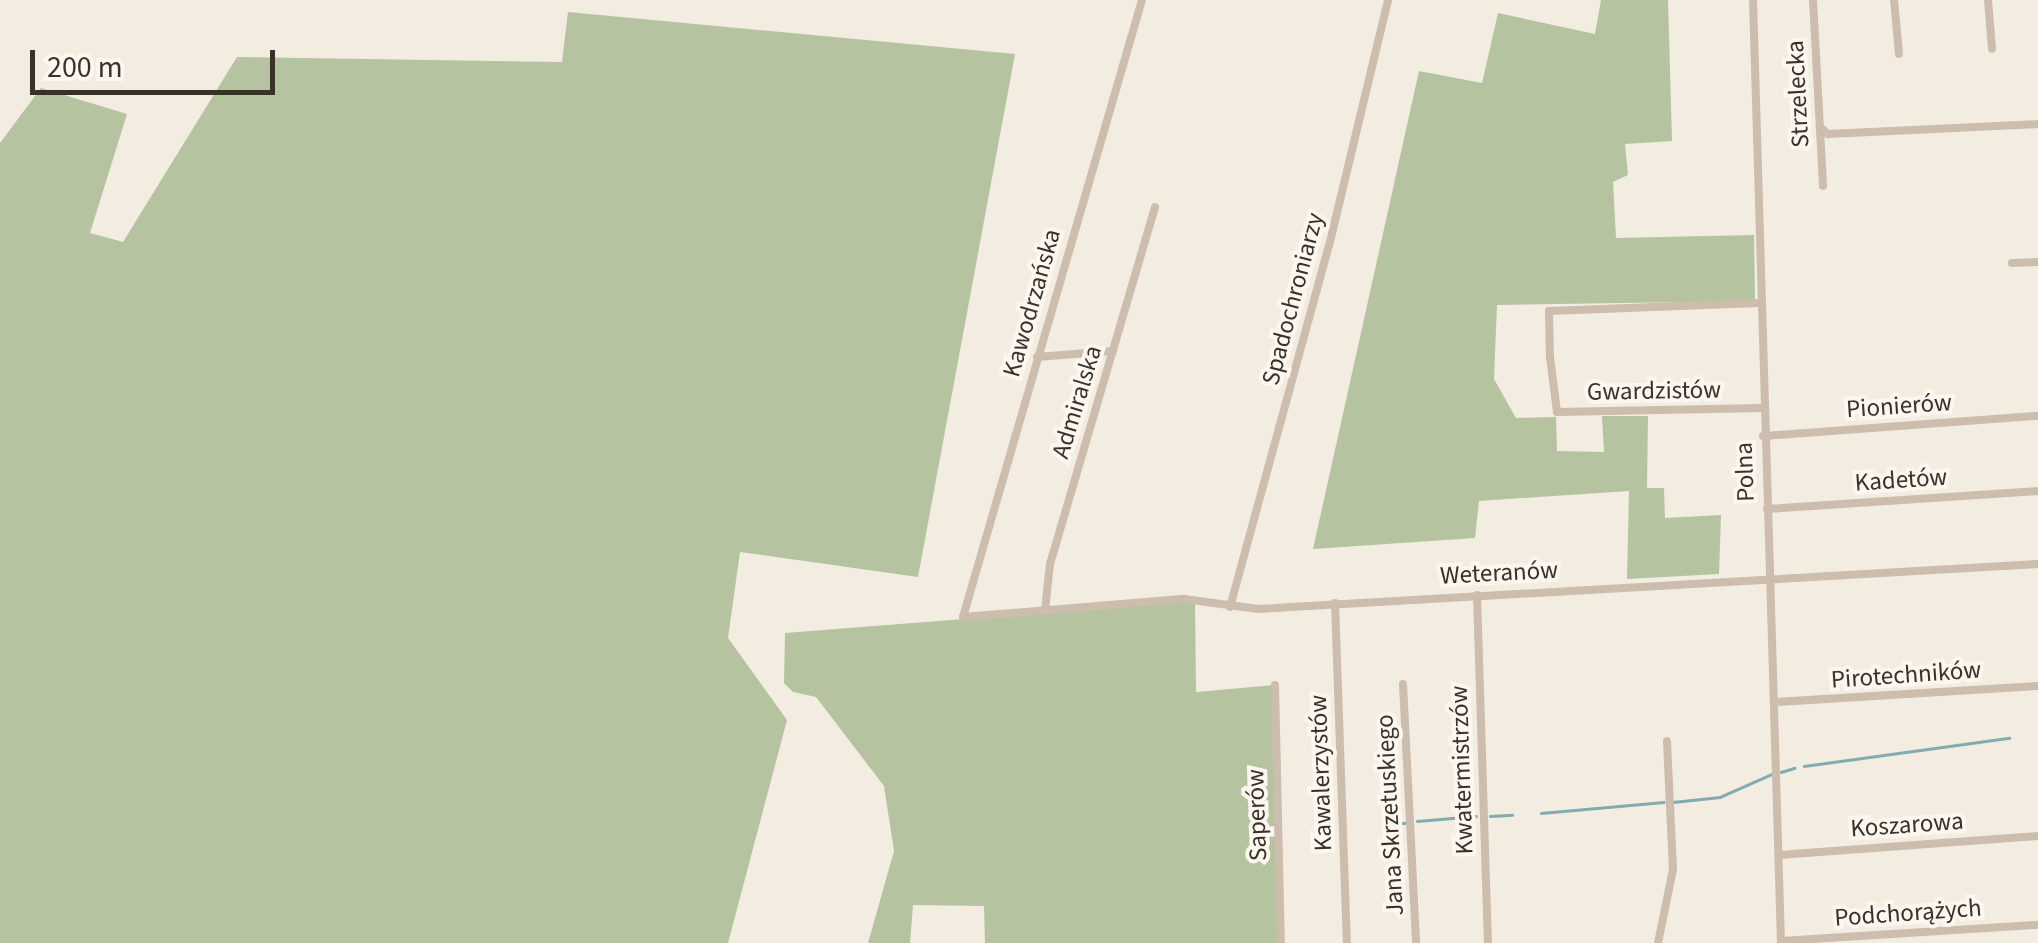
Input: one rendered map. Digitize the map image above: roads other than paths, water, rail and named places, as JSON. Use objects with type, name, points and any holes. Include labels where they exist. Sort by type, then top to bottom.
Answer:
[{"type":"street","name":"Kawodrzańska","points":[[963,617],[1142,0]]},
{"type":"street","name":"Spadochroniarzy","points":[[1230,607],[1388,0]]},
{"type":"street","name":"Polna","points":[[1753,0],[1781,942]]},
{"type":"street","name":"Strzelecka","points":[[1815,0],[1823,186]]},
{"type":"street","points":[[1894,0],[1899,54]]},
{"type":"street","points":[[1988,0],[1992,48]]},
{"type":"street","points":[[1820,127],[1828,134],[2038,124]]},
{"type":"street","name":"Admiralska","points":[[1044,610],[1050,564],[1156,207]]},
{"type":"street","points":[[2012,263],[2038,262]]},
{"type":"street","name":"Gwardzistów","points":[[1760,303],[1549,311],[1550,357],[1557,412],[1763,408]]},
{"type":"street","points":[[1037,356],[1113,352]]},
{"type":"street","name":"Pionierów","points":[[1763,436],[2038,416]]},
{"type":"street","name":"Kadetów","points":[[1766,509],[2038,490]]},
{"type":"street","name":"Weteranów","points":[[963,617],[1184,599],[1230,607],[2038,564]]},
{"type":"street","name":"Kwatermistrzów","points":[[1477,595],[1488,943]]},
{"type":"street","name":"Kawalerzystów","points":[[1335,602],[1347,943]]},
{"type":"street","name":"Jana Skrzetuskiego","points":[[1404,684],[1416,943]]},
{"type":"street","name":"Saperów","points":[[1275,685],[1281,943]]},
{"type":"street","name":"Pirotechników","points":[[1776,702],[2038,686]]},
{"type":"street","points":[[1658,943],[1673,868],[1667,741]]},
{"type":"street","name":"Koszarowa","points":[[1780,855],[2038,836]]},
{"type":"street","name":"Podchorążych","points":[[1781,942],[2038,924]]},
{"type":"waterway","points":[[1804,766],[2009,738]]},
{"type":"waterway","points":[[1781,772],[1794,768]]},
{"type":"waterway","points":[[1673,802],[1720,797],[1772,774]]},
{"type":"waterway","points":[[1541,813],[1664,802]]},
{"type":"waterway","points":[[1490,816],[1512,815]]},
{"type":"waterway","points":[[1417,821],[1476,816]]},
{"type":"waterway","points":[[1385,826],[1405,823]]}]
